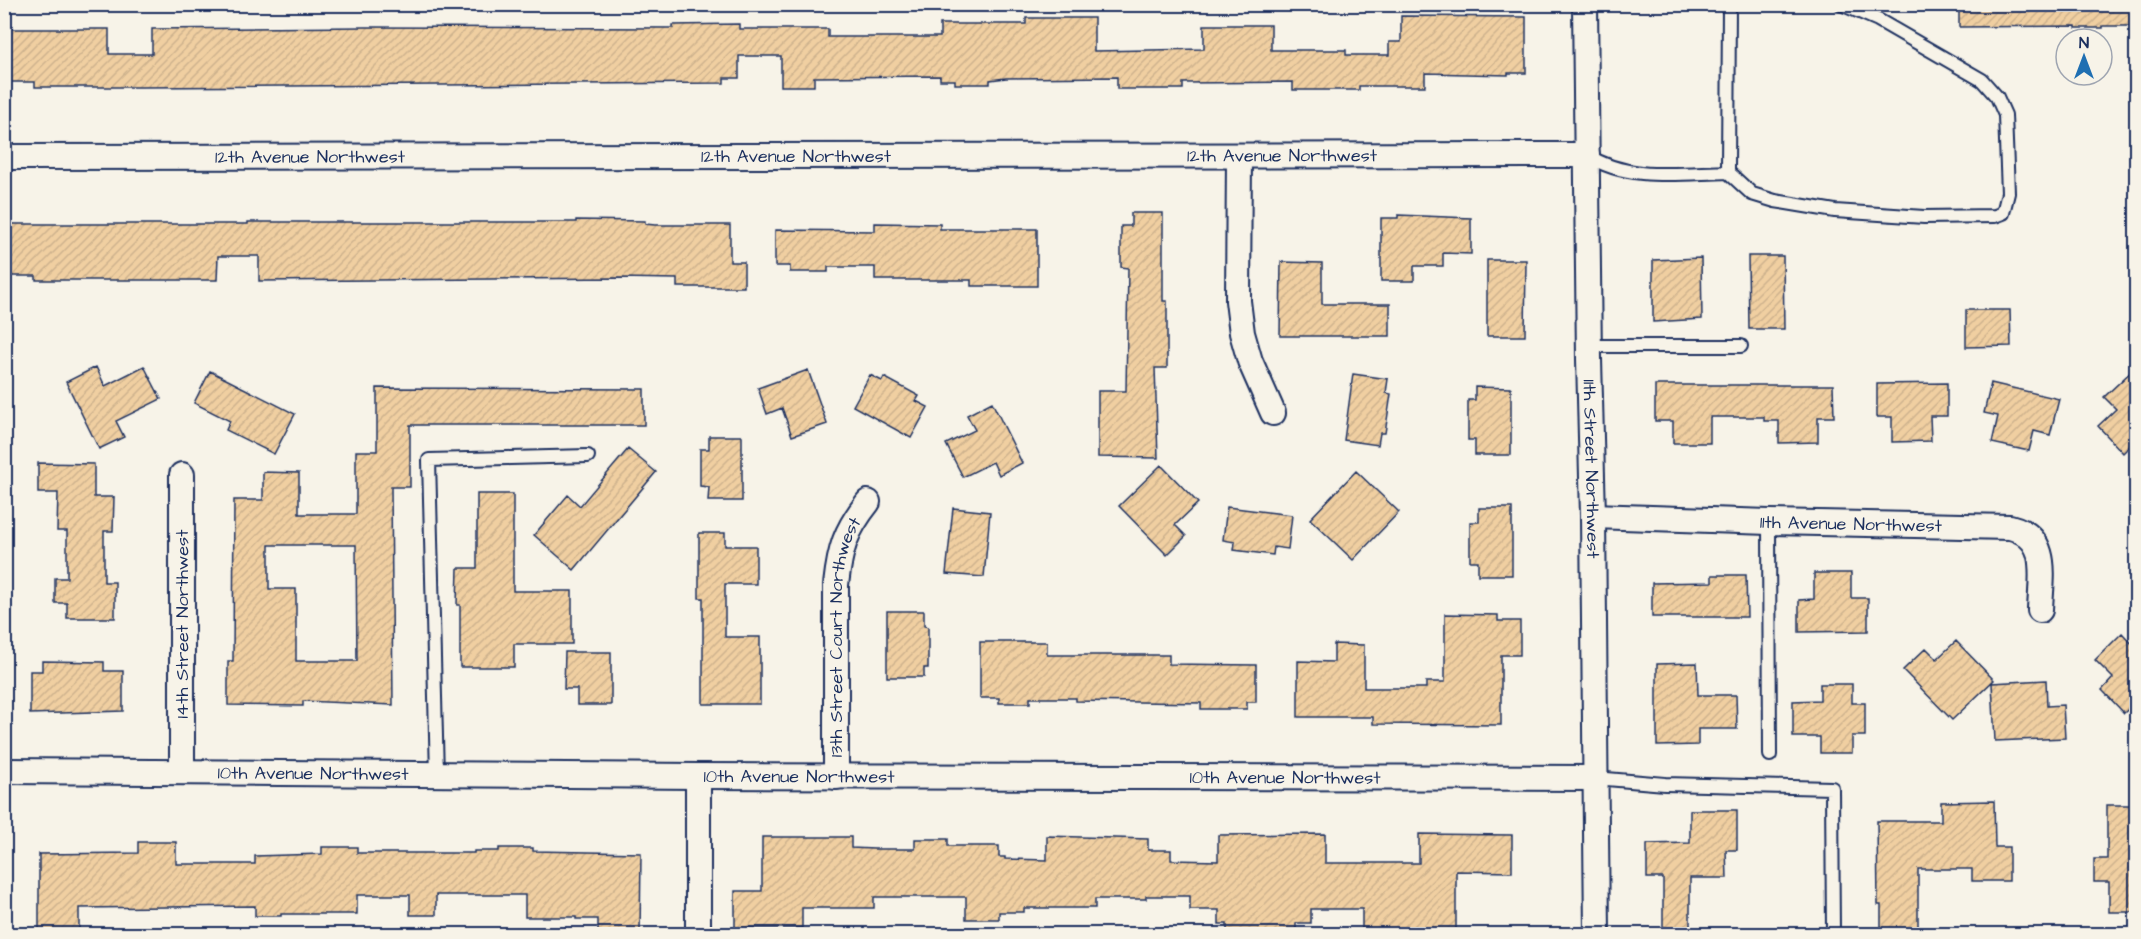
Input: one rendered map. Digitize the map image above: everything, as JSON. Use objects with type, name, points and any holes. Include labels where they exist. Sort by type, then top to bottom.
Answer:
[{"type":"street","name":"11th Street Northwest","points":[[1584,4],[1593,516],[1597,934]]},
{"type":"street","name":"12th Avenue Northwest","points":[[4,156],[1587,155]]},
{"type":"street","points":[[1239,156],[1238,301],[1242,333],[1250,361],[1273,413]]},
{"type":"street","name":"14th Street Northwest","points":[[182,475],[182,772]]},
{"type":"street","name":"13th Street Court Northwest","points":[[836,777],[837,577],[845,537],[868,502]]},
{"type":"street","name":"11th Avenue Northwest","points":[[1593,516],[2010,527],[2029,535],[2035,541],[2040,554],[2040,610]]},
{"type":"street","name":"10th Avenue Northwest","points":[[4,771],[836,777],[1595,778]]},
{"type":"street","points":[[698,776],[698,934]]},
{"type":"lane","points":[[1728,171],[1729,4]]},
{"type":"lane","points":[[1587,155],[1601,165],[1635,174],[1728,171],[1752,194],[1775,201],[1835,211],[1924,217],[1995,216],[2003,213],[2008,193],[2005,115],[1997,98],[1982,80],[1878,20],[1841,4]]},
{"type":"lane","points":[[1589,346],[1741,346]]},
{"type":"lane","points":[[437,774],[429,460],[588,456]]},
{"type":"lane","points":[[1769,522],[1770,755]]},
{"type":"lane","points":[[1595,778],[1665,784],[1832,788],[1833,934]]},
{"type":"building","points":[[1959,4],[2136,4],[2136,26],[1959,27]]},
{"type":"building","points":[[1401,16],[1526,17],[1526,73],[1508,73],[1508,75],[1425,73],[1425,86],[1359,86],[1359,90],[1293,90],[1293,82],[1183,83],[1183,89],[1117,89],[1117,77],[1006,78],[990,80],[990,84],[955,84],[955,80],[940,80],[940,76],[814,77],[814,86],[781,86],[781,56],[739,56],[739,78],[724,78],[724,83],[35,87],[35,82],[4,82],[4,29],[109,29],[109,54],[152,54],[152,29],[673,28],[673,25],[739,24],[739,29],[828,29],[828,37],[940,37],[940,24],[1026,24],[1026,18],[1094,18],[1094,51],[1204,49],[1204,25],[1271,25],[1271,50],[1346,50],[1346,55],[1389,55],[1389,42],[1401,42]]},
{"type":"building","points":[[1131,213],[1163,213],[1163,301],[1167,301],[1167,368],[1155,368],[1158,458],[1098,457],[1098,391],[1126,391],[1128,268],[1121,267],[1121,226],[1131,226]]},
{"type":"building","points":[[1398,215],[1471,218],[1471,254],[1443,253],[1443,266],[1414,266],[1414,281],[1381,281],[1381,218],[1398,218]]},
{"type":"building","points":[[576,220],[645,221],[645,224],[655,225],[730,225],[730,262],[744,262],[744,287],[677,287],[677,279],[619,278],[259,281],[259,256],[218,256],[217,280],[36,280],[36,276],[4,276],[4,224],[576,222]]},
{"type":"building","points":[[875,223],[940,224],[940,229],[1037,229],[1037,286],[971,286],[971,280],[875,280],[875,267],[828,267],[828,272],[790,272],[790,266],[775,266],[775,230],[875,231]]},
{"type":"building","points":[[1748,256],[1783,256],[1784,329],[1749,329]]},
{"type":"building","points":[[1701,258],[1702,319],[1653,322],[1653,260]]},
{"type":"building","points":[[1487,260],[1526,260],[1525,336],[1487,336]]},
{"type":"building","points":[[1281,262],[1322,263],[1322,304],[1390,304],[1390,336],[1280,336]]},
{"type":"building","points":[[1966,310],[2010,310],[2011,346],[1966,347]]},
{"type":"building","points":[[144,366],[161,399],[116,421],[124,437],[99,449],[66,382],[96,367],[105,386]]},
{"type":"building","points":[[2136,367],[2136,440],[2123,453],[2098,426],[2116,409],[2104,397]]},
{"type":"building","points":[[808,370],[827,424],[792,436],[782,408],[767,414],[758,388]]},
{"type":"building","points":[[210,371],[295,414],[274,454],[226,430],[230,421],[194,403]]},
{"type":"building","points":[[1353,374],[1388,379],[1386,393],[1391,394],[1385,433],[1380,433],[1378,445],[1344,440]]},
{"type":"building","points":[[870,375],[882,381],[884,377],[919,396],[916,401],[928,407],[911,438],[853,406]]},
{"type":"building","points":[[1947,383],[1947,416],[1930,416],[1931,441],[1892,442],[1892,417],[1877,417],[1877,384]]},
{"type":"building","points":[[1991,383],[2059,399],[2050,435],[2034,431],[2029,451],[1992,443],[1998,416],[1984,413]]},
{"type":"building","points":[[1655,385],[1833,385],[1834,417],[1818,417],[1818,442],[1779,443],[1779,421],[1764,421],[1764,417],[1710,417],[1710,443],[1673,443],[1673,421],[1655,421]]},
{"type":"building","points":[[1475,387],[1511,388],[1511,455],[1475,455],[1475,440],[1468,440],[1468,400],[1475,400]]},
{"type":"building","points":[[377,388],[644,389],[644,425],[410,425],[410,487],[391,487],[393,705],[303,701],[303,706],[228,705],[228,661],[233,661],[234,500],[263,500],[263,472],[299,473],[299,514],[356,514],[356,451],[377,451]],"holes":[[[269,545],[356,545],[357,661],[296,661],[296,589],[269,589]]]},
{"type":"building","points":[[992,402],[1022,463],[999,475],[993,462],[963,477],[946,444],[975,430],[967,415]]},
{"type":"building","points":[[709,436],[742,436],[742,501],[708,501],[709,487],[700,486],[700,449],[709,449]]},
{"type":"building","points":[[628,449],[656,472],[574,570],[534,535],[568,495],[580,506]]},
{"type":"building","points":[[38,463],[94,464],[94,497],[114,497],[113,531],[104,531],[104,582],[115,582],[115,618],[67,618],[67,603],[55,603],[55,578],[67,578],[67,531],[57,531],[58,493],[38,493]]},
{"type":"building","points":[[1161,465],[1198,503],[1175,525],[1186,536],[1167,555],[1119,506]]},
{"type":"building","points":[[1356,471],[1399,512],[1353,560],[1310,519]]},
{"type":"building","points":[[477,494],[513,494],[513,591],[572,591],[572,644],[514,644],[514,667],[460,667],[458,568],[477,568]]},
{"type":"building","points":[[1227,507],[1292,515],[1288,549],[1274,547],[1273,555],[1234,550],[1235,542],[1223,540]]},
{"type":"building","points":[[953,508],[990,512],[984,577],[946,574]]},
{"type":"building","points":[[1479,508],[1512,508],[1512,575],[1478,575],[1478,561],[1470,561],[1470,522],[1479,522]]},
{"type":"building","points":[[699,533],[725,533],[725,546],[756,546],[756,584],[725,584],[725,637],[760,637],[760,704],[703,704],[703,598],[699,598]]},
{"type":"building","points":[[1814,573],[1851,573],[1851,598],[1868,598],[1868,631],[1799,632],[1799,600],[1814,599]]},
{"type":"building","points":[[1712,575],[1746,575],[1747,617],[1652,617],[1652,583],[1712,582]]},
{"type":"building","points":[[887,611],[924,611],[924,626],[928,627],[928,668],[924,668],[924,677],[887,677]]},
{"type":"building","points":[[1445,614],[1498,615],[1498,621],[1520,621],[1520,655],[1501,655],[1501,725],[1373,724],[1373,717],[1298,717],[1298,661],[1334,662],[1334,644],[1364,645],[1364,688],[1426,688],[1426,682],[1445,682]]},
{"type":"building","points":[[2122,633],[2136,648],[2136,702],[2124,713],[2102,690],[2113,678],[2095,660]]},
{"type":"building","points":[[1956,641],[1994,680],[1952,720],[1903,670],[1926,648],[1937,659]]},
{"type":"building","points":[[980,642],[1047,642],[1047,655],[1169,655],[1169,664],[1256,665],[1256,702],[1247,702],[1247,709],[1201,709],[1201,703],[1076,701],[1076,698],[1030,698],[1030,703],[999,703],[999,698],[980,698]]},
{"type":"building","points":[[565,652],[611,652],[611,705],[577,705],[577,689],[564,689]]},
{"type":"building","points":[[42,661],[104,662],[104,671],[123,671],[123,711],[30,714],[30,671],[42,671]]},
{"type":"building","points":[[1697,663],[1698,695],[1736,695],[1737,729],[1698,729],[1698,745],[1657,746],[1657,664]]},
{"type":"building","points":[[2046,680],[2047,706],[2063,705],[2065,738],[1995,741],[1992,683]]},
{"type":"building","points":[[1820,684],[1852,684],[1852,703],[1865,703],[1865,736],[1852,736],[1852,753],[1820,753],[1820,737],[1793,737],[1793,701],[1820,700]]},
{"type":"building","points":[[1994,801],[1995,847],[2009,847],[2009,881],[1972,881],[1972,869],[1918,869],[1918,934],[1881,934],[1881,905],[1878,905],[1877,821],[1941,821],[1941,802]]},
{"type":"building","points":[[2107,805],[2136,805],[2136,912],[2109,912],[2109,882],[2094,882],[2094,859],[2107,859]]},
{"type":"building","points":[[1690,810],[1737,810],[1737,850],[1726,850],[1727,878],[1690,878],[1690,934],[1663,934],[1663,878],[1647,878],[1647,844],[1690,843]]},
{"type":"building","points":[[1325,834],[1325,863],[1419,863],[1419,834],[1512,835],[1512,872],[1456,871],[1456,933],[1447,934],[1362,934],[1362,909],[1311,909],[1311,923],[1296,923],[1296,934],[1227,934],[1227,924],[1219,924],[1219,910],[1190,910],[1190,896],[1095,899],[1095,908],[1024,908],[1024,912],[999,912],[999,919],[966,919],[966,897],[874,897],[874,908],[802,908],[802,928],[735,928],[735,891],[762,891],[762,837],[851,837],[851,848],[874,849],[915,849],[915,839],[948,839],[948,846],[999,846],[999,857],[1005,857],[1005,859],[1047,860],[1047,836],[1148,839],[1148,850],[1171,850],[1171,860],[1218,861],[1218,835]]},
{"type":"building","points":[[138,842],[176,842],[176,864],[255,864],[255,856],[322,854],[322,847],[357,847],[357,853],[474,853],[474,851],[499,851],[499,848],[533,848],[533,851],[641,853],[640,934],[598,934],[598,919],[525,917],[525,895],[436,895],[436,915],[410,915],[410,895],[357,895],[357,914],[255,916],[255,906],[79,908],[79,932],[39,932],[39,854],[138,853]]}]
